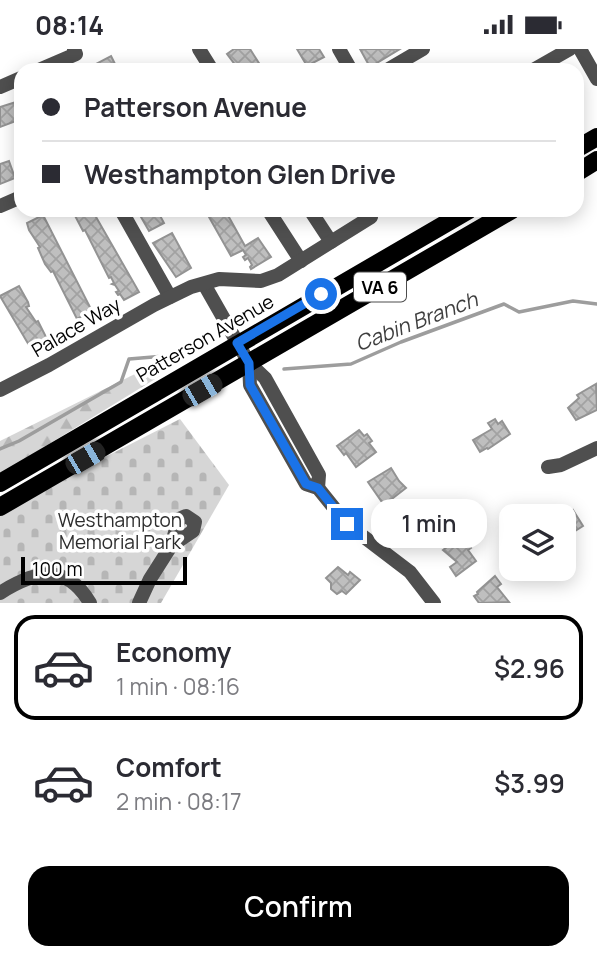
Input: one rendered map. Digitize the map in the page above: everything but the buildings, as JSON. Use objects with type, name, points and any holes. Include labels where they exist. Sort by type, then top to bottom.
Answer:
[{"type":"main road","name":"Patterson Avenue","points":[[0,483],[457,217]]},
{"type":"main road","name":"VA 6","points":[[0,507],[500,217]]},
{"type":"street","points":[[55,63],[76,54],[74,49]]},
{"type":"street","points":[[401,63],[423,49]]},
{"type":"street","points":[[545,63],[570,49]]},
{"type":"street","points":[[580,49],[597,79]]},
{"type":"street","points":[[125,217],[170,297]]},
{"type":"street","points":[[273,217],[301,261]]},
{"type":"street","points":[[315,217],[331,242]]},
{"type":"street","name":"Palace Way","points":[[0,390],[170,297],[219,279],[266,280],[371,217]]},
{"type":"street","points":[[204,284],[249,363],[250,385],[306,484],[318,488],[347,524],[410,572],[434,603]]},
{"type":"street","points":[[548,467],[561,465],[597,448]]},
{"type":"street","points":[[139,603],[150,579],[171,546]]},
{"type":"street","points":[[0,593],[31,577],[50,574],[72,580],[90,603]]},
{"type":"green space","points":[[149,367],[154,367],[160,376],[0,474],[0,441]]},
{"type":"green space","name":"Westhampton Memorial Park","points":[[180,419],[229,485],[161,603],[0,603],[0,514],[44,488]]},
{"type":"waterway","name":"Cabin Branch","points":[[284,369],[351,364],[401,342],[504,304],[519,312],[573,301],[597,304]]},
{"type":"waterway","name":"Cabin Branch","points":[[0,449],[19,441],[121,382],[129,359],[177,355],[210,344]]},
{"type":"route","points":[[321,294],[237,343],[249,363],[250,385],[306,484],[318,488],[347,524]]}]
